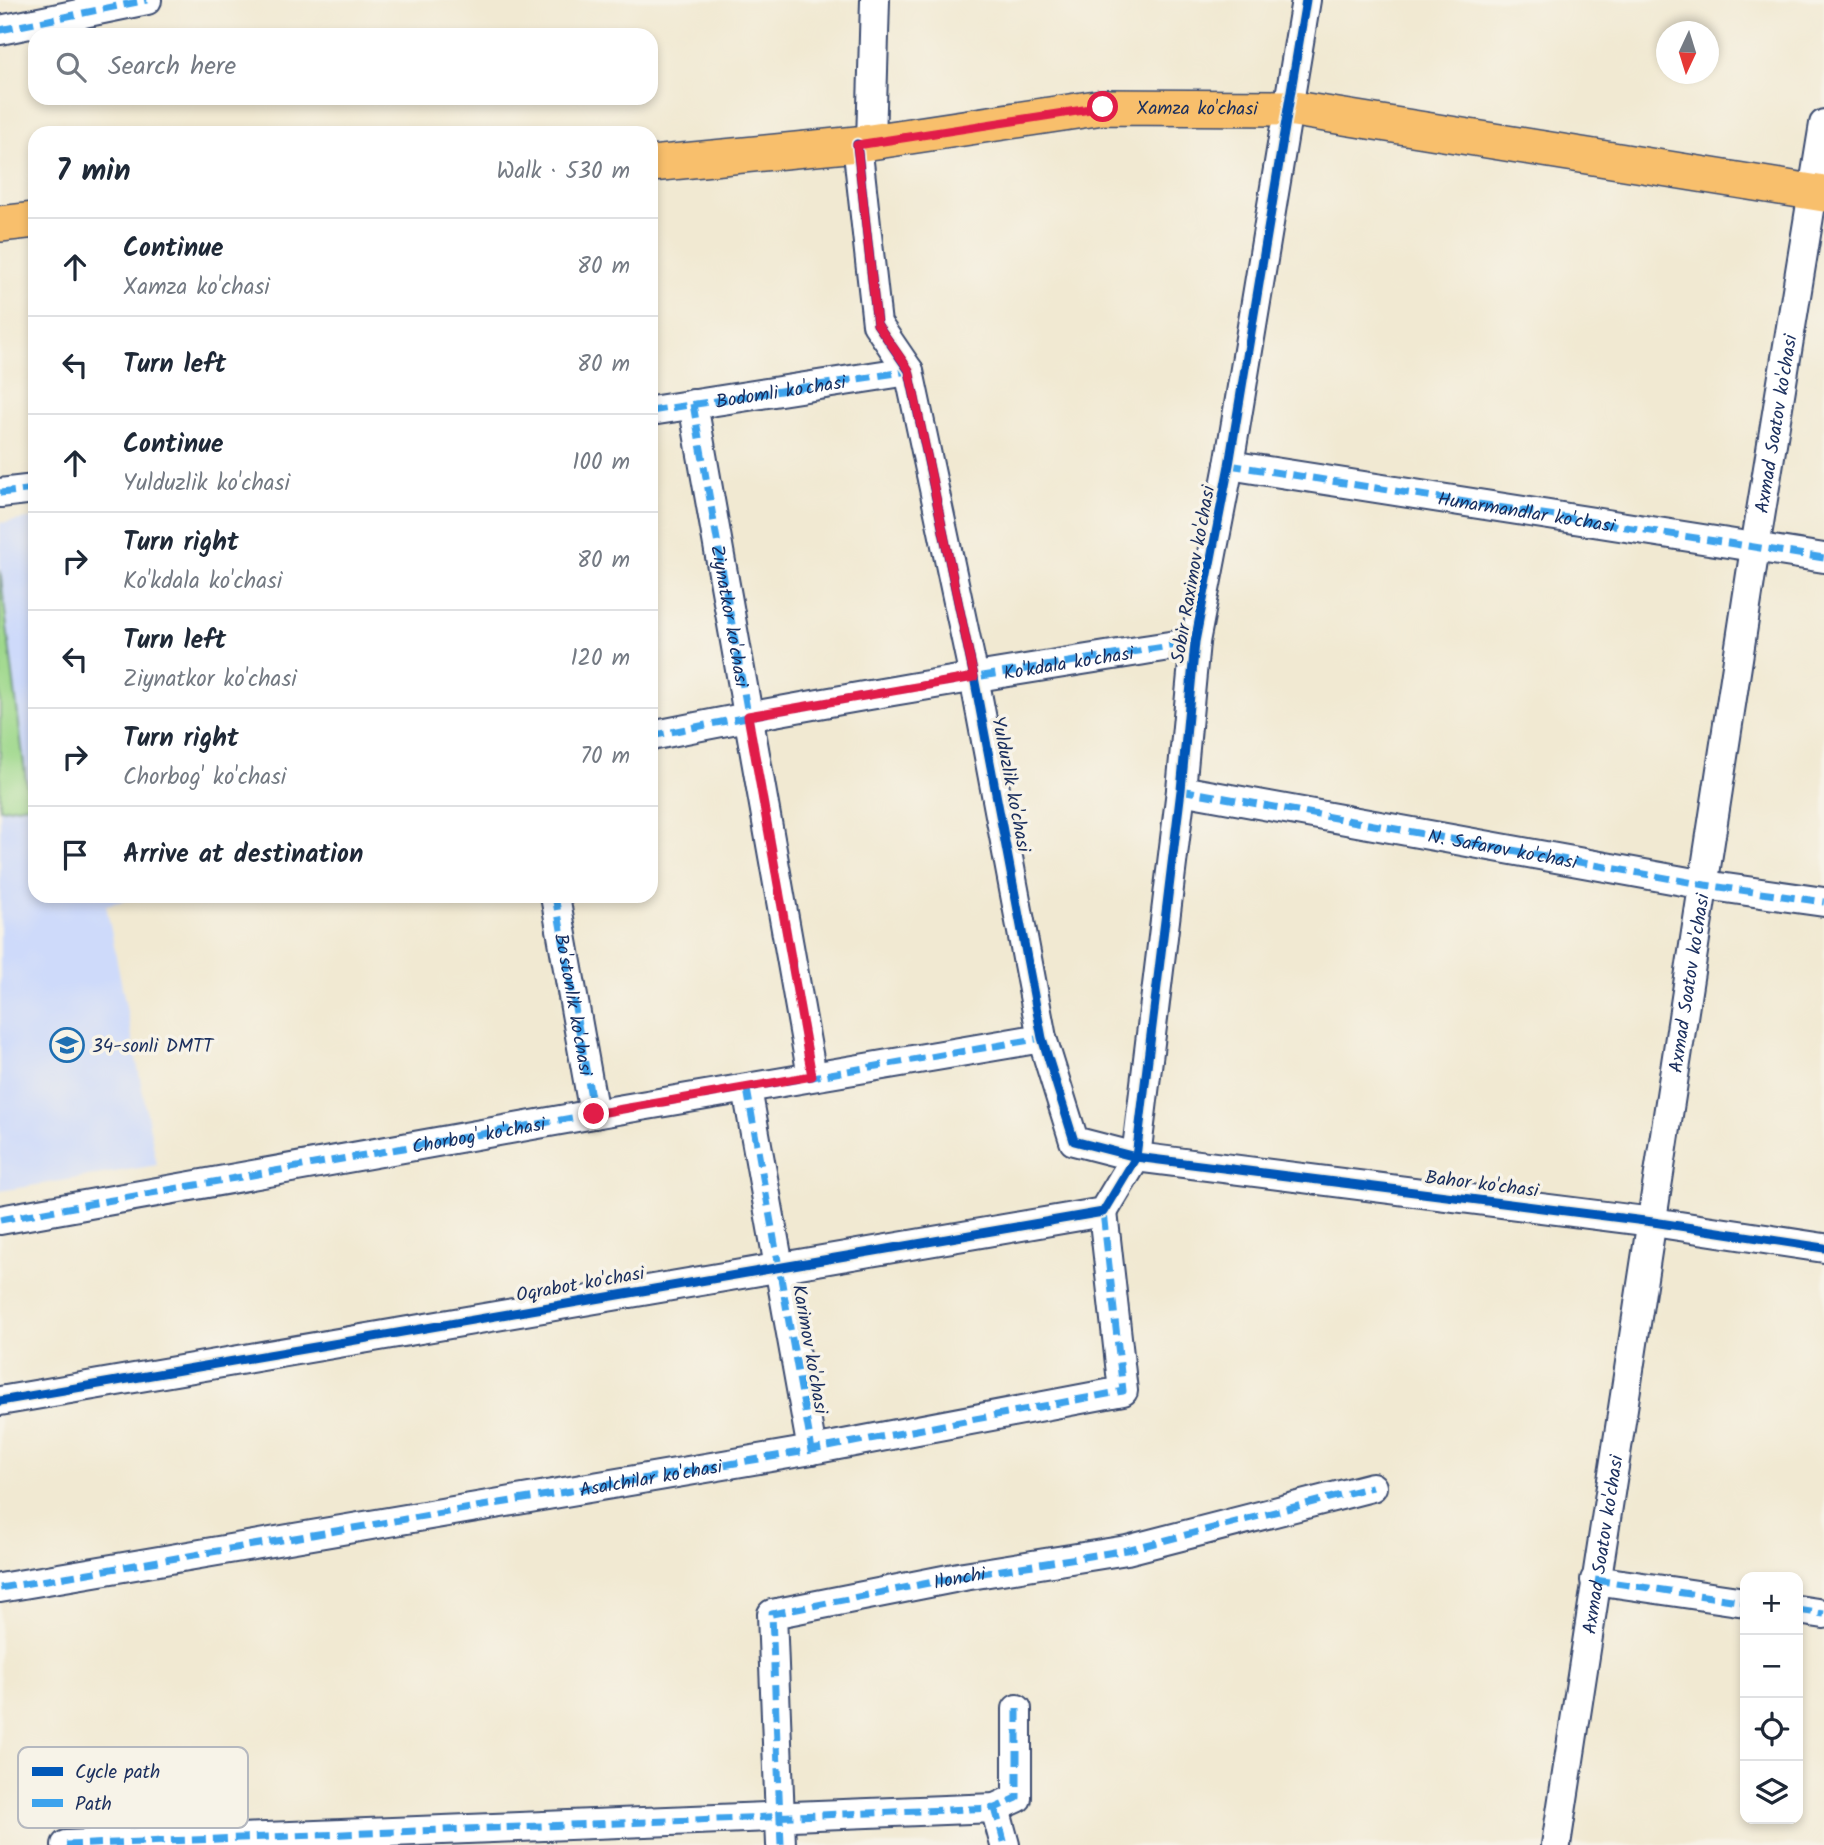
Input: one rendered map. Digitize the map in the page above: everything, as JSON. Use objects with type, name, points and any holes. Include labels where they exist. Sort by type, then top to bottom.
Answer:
[{"type":"main road","name":"Xamza ko'chasi","points":[[658,162],[864,144],[1103,107],[1289,108],[1818,193]]},
{"type":"main road","points":[[0,223],[28,221]]},
{"type":"street","points":[[0,30],[147,0]]},
{"type":"street","points":[[875,0],[864,144],[877,324],[909,370]]},
{"type":"street","name":"Sobir Raximov ko'chasi","points":[[1136,1157],[1181,790],[1195,642],[1228,464],[1306,0]]},
{"type":"street","name":"Axmad Soatov ko'chasi","points":[[1556,1845],[1755,548],[1818,193],[1824,124]]},
{"type":"street","name":"Bodomli ko'chasi","points":[[658,410],[909,370]]},
{"type":"street","name":"Yulduzlik ko'chasi","points":[[909,370],[974,677],[1042,1038],[1074,1140],[1136,1157]]},
{"type":"street","name":"Ziynatkor ko'chasi","points":[[693,404],[812,1076]]},
{"type":"street","name":"Hunarmandlar ko'chasi","points":[[1228,464],[1824,558]]},
{"type":"street","points":[[0,493],[28,490]]},
{"type":"street","name":"Ko'kdala ko'chasi","points":[[658,735],[748,716],[974,677],[1195,642]]},
{"type":"street","name":"N. Safarov ko'chasi","points":[[1181,790],[1705,885],[1824,902]]},
{"type":"street","name":"Bo'stonlik ko'chasi","points":[[556,903],[594,1114]]},
{"type":"street","name":"Chorbog' ko'chasi","points":[[0,1220],[594,1114],[1042,1038]]},
{"type":"street","name":"Karimov ko'chasi","points":[[747,1089],[812,1450]]},
{"type":"street","points":[[1103,1212],[1136,1157]]},
{"type":"street","name":"Bahor ko'chasi","points":[[1136,1157],[1653,1222],[1824,1248]]},
{"type":"street","name":"Oqrabot ko'chasi","points":[[0,1401],[1103,1212]]},
{"type":"street","name":"Asalchilar ko'chasi","points":[[0,1588],[812,1450],[1123,1391],[1103,1212]]},
{"type":"street","name":"Ilonchi","points":[[781,1845],[772,1614],[964,1576],[1126,1550],[1372,1487]]},
{"type":"street","points":[[1595,1580],[1740,1601]]},
{"type":"street","points":[[1803,1611],[1824,1614]]},
{"type":"street","points":[[66,1845],[995,1808],[1017,1798],[1017,1709]]},
{"type":"street","points":[[995,1808],[1005,1845]]},
{"type":"shaded area","name":"34-sonli DMTT","points":[[28,519],[28,903],[115,903],[106,905],[157,1165],[0,1191],[0,523]]},
{"type":"green space","points":[[0,570],[28,805],[0,809]]},
{"type":"marked path","points":[[0,30],[147,0]]},
{"type":"marked path","points":[[658,410],[909,371],[910,373]]},
{"type":"marked path","points":[[693,404],[812,1076]]},
{"type":"marked path","points":[[1229,465],[1824,558]]},
{"type":"marked path","points":[[0,493],[28,490]]},
{"type":"marked path","points":[[658,735],[854,698],[1195,642]]},
{"type":"marked path","points":[[1181,790],[1705,885],[1824,902]]},
{"type":"marked path","points":[[556,903],[594,1114]]},
{"type":"marked path","points":[[0,1220],[594,1114],[1042,1038]]},
{"type":"marked path","points":[[747,1089],[812,1450]]},
{"type":"marked path","points":[[0,1588],[812,1450],[1123,1391],[1103,1212]]},
{"type":"marked path","points":[[781,1845],[772,1614],[964,1576],[1127,1550],[1372,1487]]},
{"type":"marked path","points":[[1595,1580],[1740,1601]]},
{"type":"marked path","points":[[1803,1611],[1824,1614]]},
{"type":"marked path","points":[[66,1845],[995,1808],[1017,1798],[1017,1709]]},
{"type":"marked path","points":[[995,1808],[1005,1845]]},
{"type":"cycle path","points":[[0,1401],[1103,1212],[1136,1157],[1181,790],[1195,642],[1229,465],[1306,0]]},
{"type":"cycle path","points":[[857,144],[877,324],[909,371],[974,677],[1042,1038],[1074,1141],[1136,1157],[1653,1222],[1824,1248]]},
{"type":"place","name":"34-sonli DMTT","points":[[67,1045]]},
{"type":"route","points":[[594,1114],[812,1076],[748,716],[974,677],[909,370],[877,324],[857,145],[1103,107]]}]
